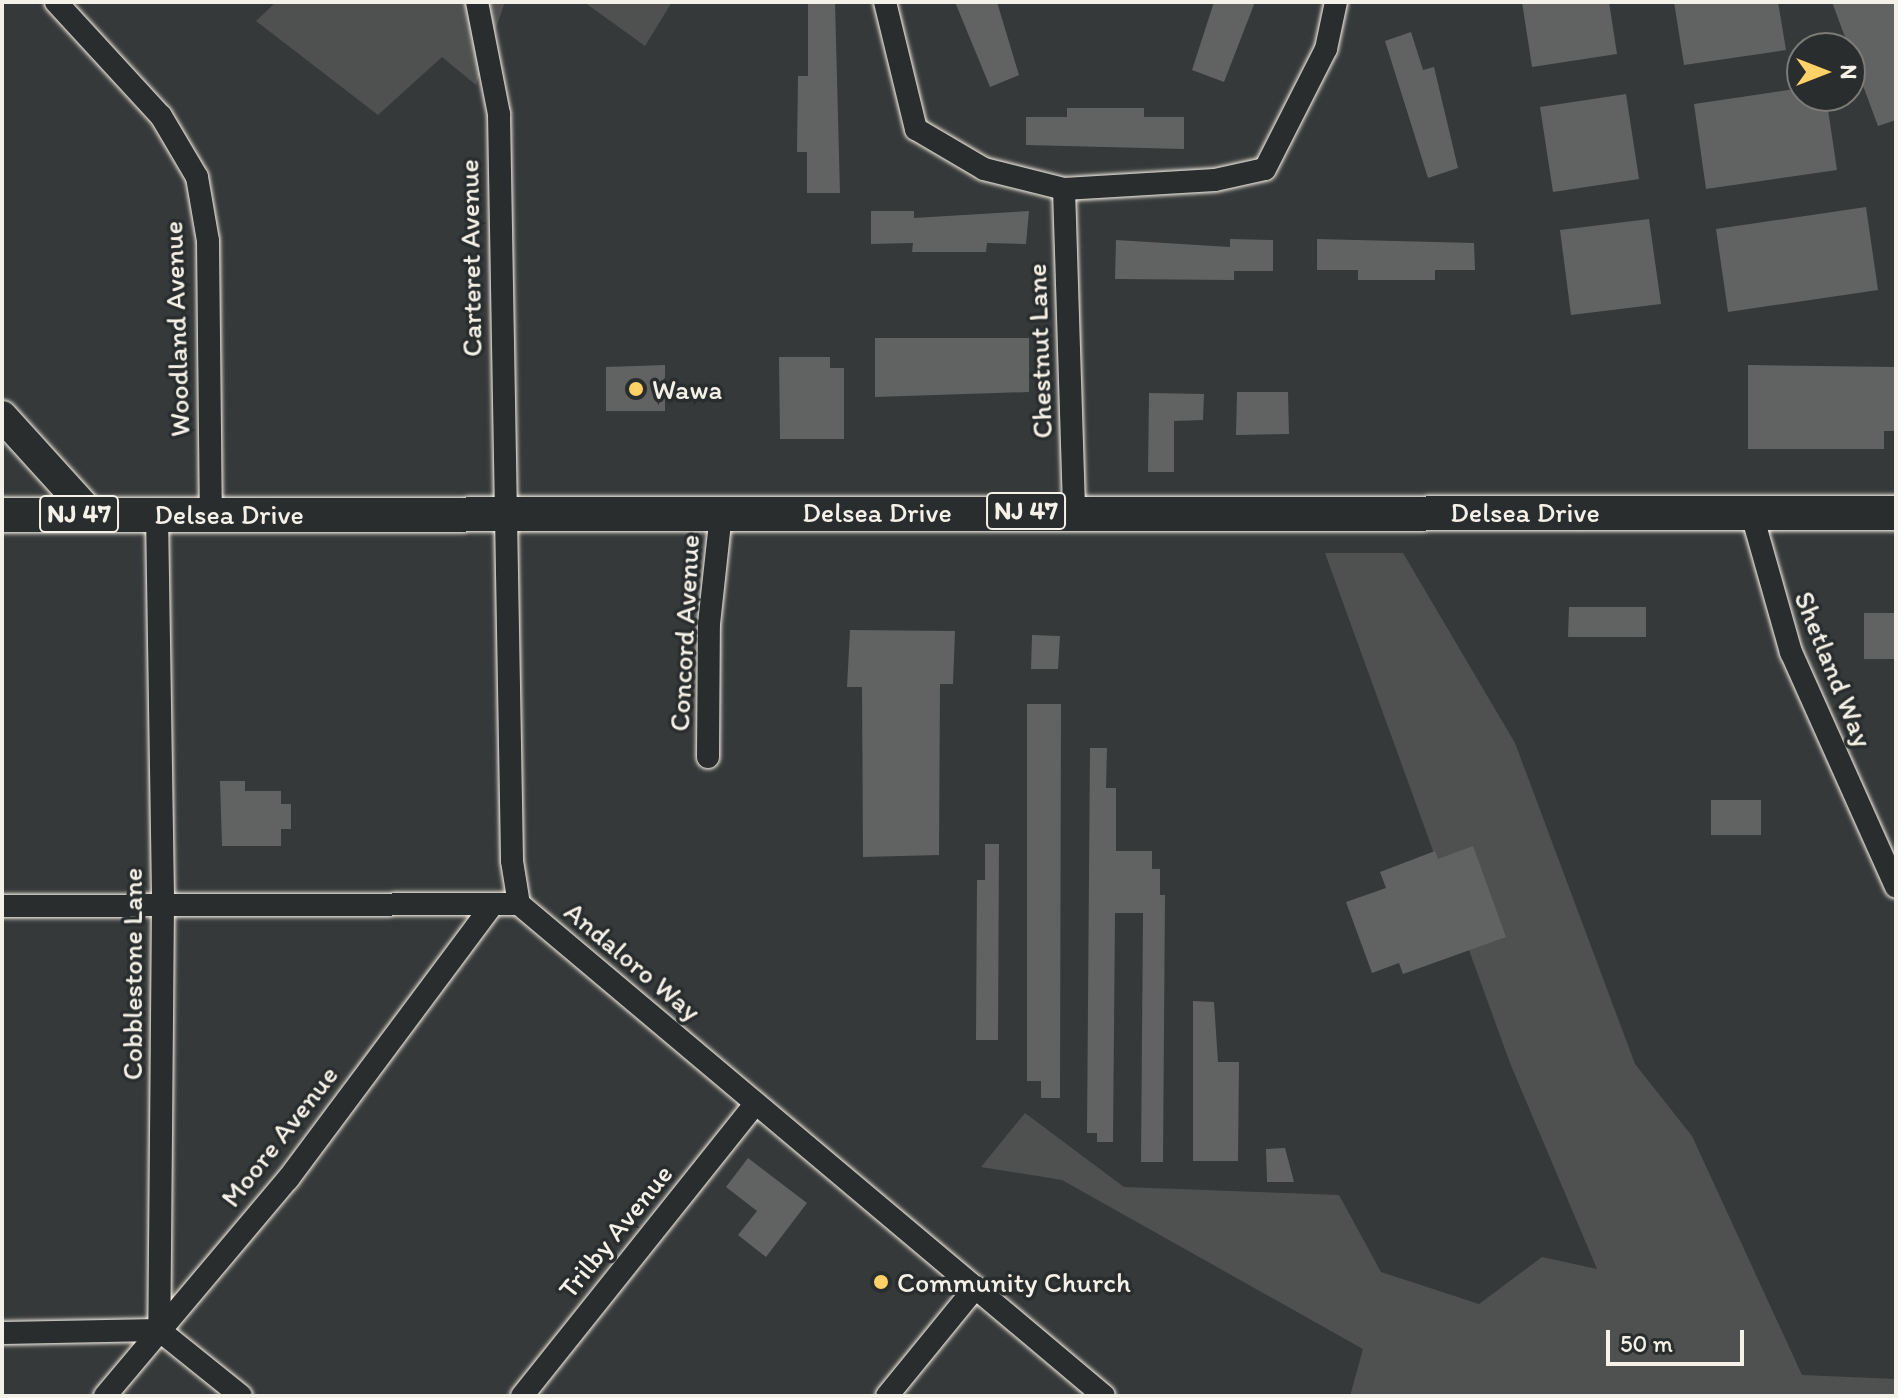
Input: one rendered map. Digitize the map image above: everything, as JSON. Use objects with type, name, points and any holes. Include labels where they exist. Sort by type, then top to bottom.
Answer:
[{"type":"main road","name":"Delsea Drive","points":[[2,515],[1074,510],[1896,513]]},
{"type":"street","name":"Woodland Avenue","points":[[56,2],[161,116],[197,177],[208,241],[211,513]]},
{"type":"street","name":"Carteret Avenue","points":[[477,2],[499,114],[508,515]]},
{"type":"street","points":[[885,2],[916,129],[984,169],[1064,189],[1215,180],[1265,169],[1326,49],[1336,2]]},
{"type":"street","name":"Chestnut Lane","points":[[1064,189],[1074,510]]},
{"type":"street","points":[[2,416],[91,514]]},
{"type":"street","name":"Shetland Way","points":[[1751,511],[1787,641],[1896,887]]},
{"type":"street","name":"Concord Avenue","points":[[708,757],[709,624],[721,513]]},
{"type":"street","name":"Cobblestone Lane","points":[[157,514],[163,905],[159,1330]]},
{"type":"street","points":[[2,906],[519,904],[512,861],[508,515]]},
{"type":"street","name":"Andaloro Way","points":[[519,904],[1104,1396]]},
{"type":"street","name":"Moore Avenue","points":[[105,1396],[288,1179],[492,905]]},
{"type":"street","name":"Trilby Avenue","points":[[522,1396],[755,1104]]},
{"type":"street","points":[[887,1396],[975,1288]]},
{"type":"street","points":[[2,1333],[159,1330],[241,1396]]},
{"type":"shaded area","points":[[276,2],[505,2],[476,85],[442,57],[378,115],[256,21]]},
{"type":"shaded area","points":[[584,2],[672,2],[645,46]]},
{"type":"shaded area","points":[[1325,553],[1403,553],[1515,743],[1635,1064],[1692,1136],[1802,1375],[1896,1379],[1896,1396],[1350,1396],[1363,1349],[1062,1180],[981,1167],[1025,1113],[1124,1187],[1339,1195],[1381,1272],[1479,1304],[1542,1257],[1597,1269],[1510,1063]]},
{"type":"building","points":[[808,2],[835,2],[840,193],[807,193],[807,152],[797,152],[798,76],[808,76]]},
{"type":"building","points":[[955,2],[997,2],[1019,75],[990,87]]},
{"type":"building","points":[[1214,2],[1255,2],[1224,82],[1192,70]]},
{"type":"building","points":[[1522,2],[1609,2],[1617,54],[1532,67]]},
{"type":"building","points":[[1674,2],[1778,2],[1786,50],[1684,65]]},
{"type":"building","points":[[1832,2],[1896,2],[1896,120],[1878,126],[1866,94],[1866,32],[1843,32]]},
{"type":"building","points":[[1411,32],[1423,70],[1434,67],[1458,168],[1428,178],[1385,41]]},
{"type":"building","points":[[1786,90],[1786,112],[1828,112],[1837,170],[1706,189],[1694,104]]},
{"type":"building","points":[[1626,94],[1639,179],[1553,192],[1540,107]]},
{"type":"building","points":[[1067,108],[1144,108],[1144,117],[1184,117],[1184,149],[1026,145],[1026,117],[1067,117]]},
{"type":"building","points":[[1866,207],[1878,290],[1728,312],[1716,229]]},
{"type":"building","points":[[871,211],[914,211],[914,218],[1029,211],[1026,244],[987,243],[986,252],[912,252],[913,243],[871,244]]},
{"type":"building","points":[[1649,219],[1661,304],[1571,315],[1560,230]]},
{"type":"building","points":[[1230,239],[1273,240],[1273,271],[1234,271],[1234,280],[1115,279],[1116,240],[1230,247]]},
{"type":"building","points":[[1317,239],[1474,243],[1475,270],[1435,270],[1435,280],[1358,280],[1358,270],[1317,270]]},
{"type":"building","points":[[875,338],[1029,338],[1029,392],[875,397]]},
{"type":"building","points":[[779,357],[830,357],[830,368],[844,368],[844,439],[780,439]]},
{"type":"building","name":"Wawa","points":[[665,365],[665,411],[606,411],[606,367]]},
{"type":"building","points":[[1748,365],[1896,367],[1896,431],[1884,431],[1884,449],[1748,449]]},
{"type":"building","points":[[1237,392],[1288,392],[1289,434],[1236,435]]},
{"type":"building","points":[[1149,393],[1204,394],[1203,420],[1174,421],[1174,472],[1148,472]]},
{"type":"building","points":[[1569,607],[1646,607],[1646,637],[1568,637]]},
{"type":"building","points":[[1864,613],[1896,613],[1896,659],[1864,659]]},
{"type":"building","points":[[850,630],[955,631],[953,684],[940,684],[939,855],[863,857],[862,687],[847,687]]},
{"type":"building","points":[[1032,635],[1060,636],[1058,669],[1031,669]]},
{"type":"building","points":[[1027,704],[1061,704],[1060,1098],[1041,1098],[1041,1081],[1027,1081]]},
{"type":"building","points":[[1090,748],[1107,748],[1106,788],[1116,788],[1116,851],[1152,851],[1152,869],[1160,869],[1160,895],[1165,895],[1163,1162],[1141,1162],[1143,913],[1115,913],[1113,1142],[1097,1142],[1097,1133],[1087,1133]]},
{"type":"building","points":[[220,781],[245,781],[245,791],[281,791],[281,804],[291,804],[291,829],[281,829],[281,846],[222,846]]},
{"type":"building","points":[[1711,800],[1761,800],[1761,835],[1711,835]]},
{"type":"building","points":[[985,844],[999,844],[998,1040],[976,1040],[977,880],[985,880]]},
{"type":"building","points":[[1473,846],[1506,937],[1403,974],[1399,963],[1372,973],[1346,902],[1386,888],[1380,872],[1435,851],[1438,859]]},
{"type":"building","points":[[1193,1001],[1214,1002],[1218,1062],[1239,1062],[1238,1161],[1193,1161]]},
{"type":"building","points":[[1285,1148],[1294,1182],[1267,1182],[1266,1149]]},
{"type":"building","points":[[748,1158],[807,1203],[766,1257],[738,1235],[757,1211],[726,1187]]},
{"type":"place","name":"Wawa","points":[[636,389]]},
{"type":"place","name":"Community Church","points":[[881,1282]]}]
